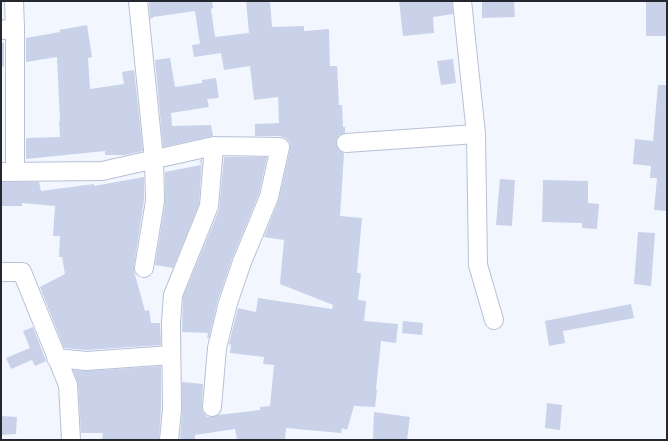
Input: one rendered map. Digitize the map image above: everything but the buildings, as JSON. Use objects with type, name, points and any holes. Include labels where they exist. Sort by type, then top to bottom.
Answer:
[{"type":"street","points":[[14,1],[8,29],[8,172],[102,171],[214,146],[280,147],[269,197],[242,262],[228,303],[217,348],[212,407]]},
{"type":"street","points":[[138,1],[154,159],[155,201],[144,268]]},
{"type":"street","points":[[462,1],[476,134],[478,265],[494,320]]},
{"type":"street","points":[[346,144],[476,134]]},
{"type":"street","points":[[170,440],[172,409],[171,355],[173,295],[209,206],[214,146]]},
{"type":"street","points":[[1,272],[22,272],[68,385],[71,440]]},
{"type":"street","points":[[56,358],[86,361],[171,355]]}]
